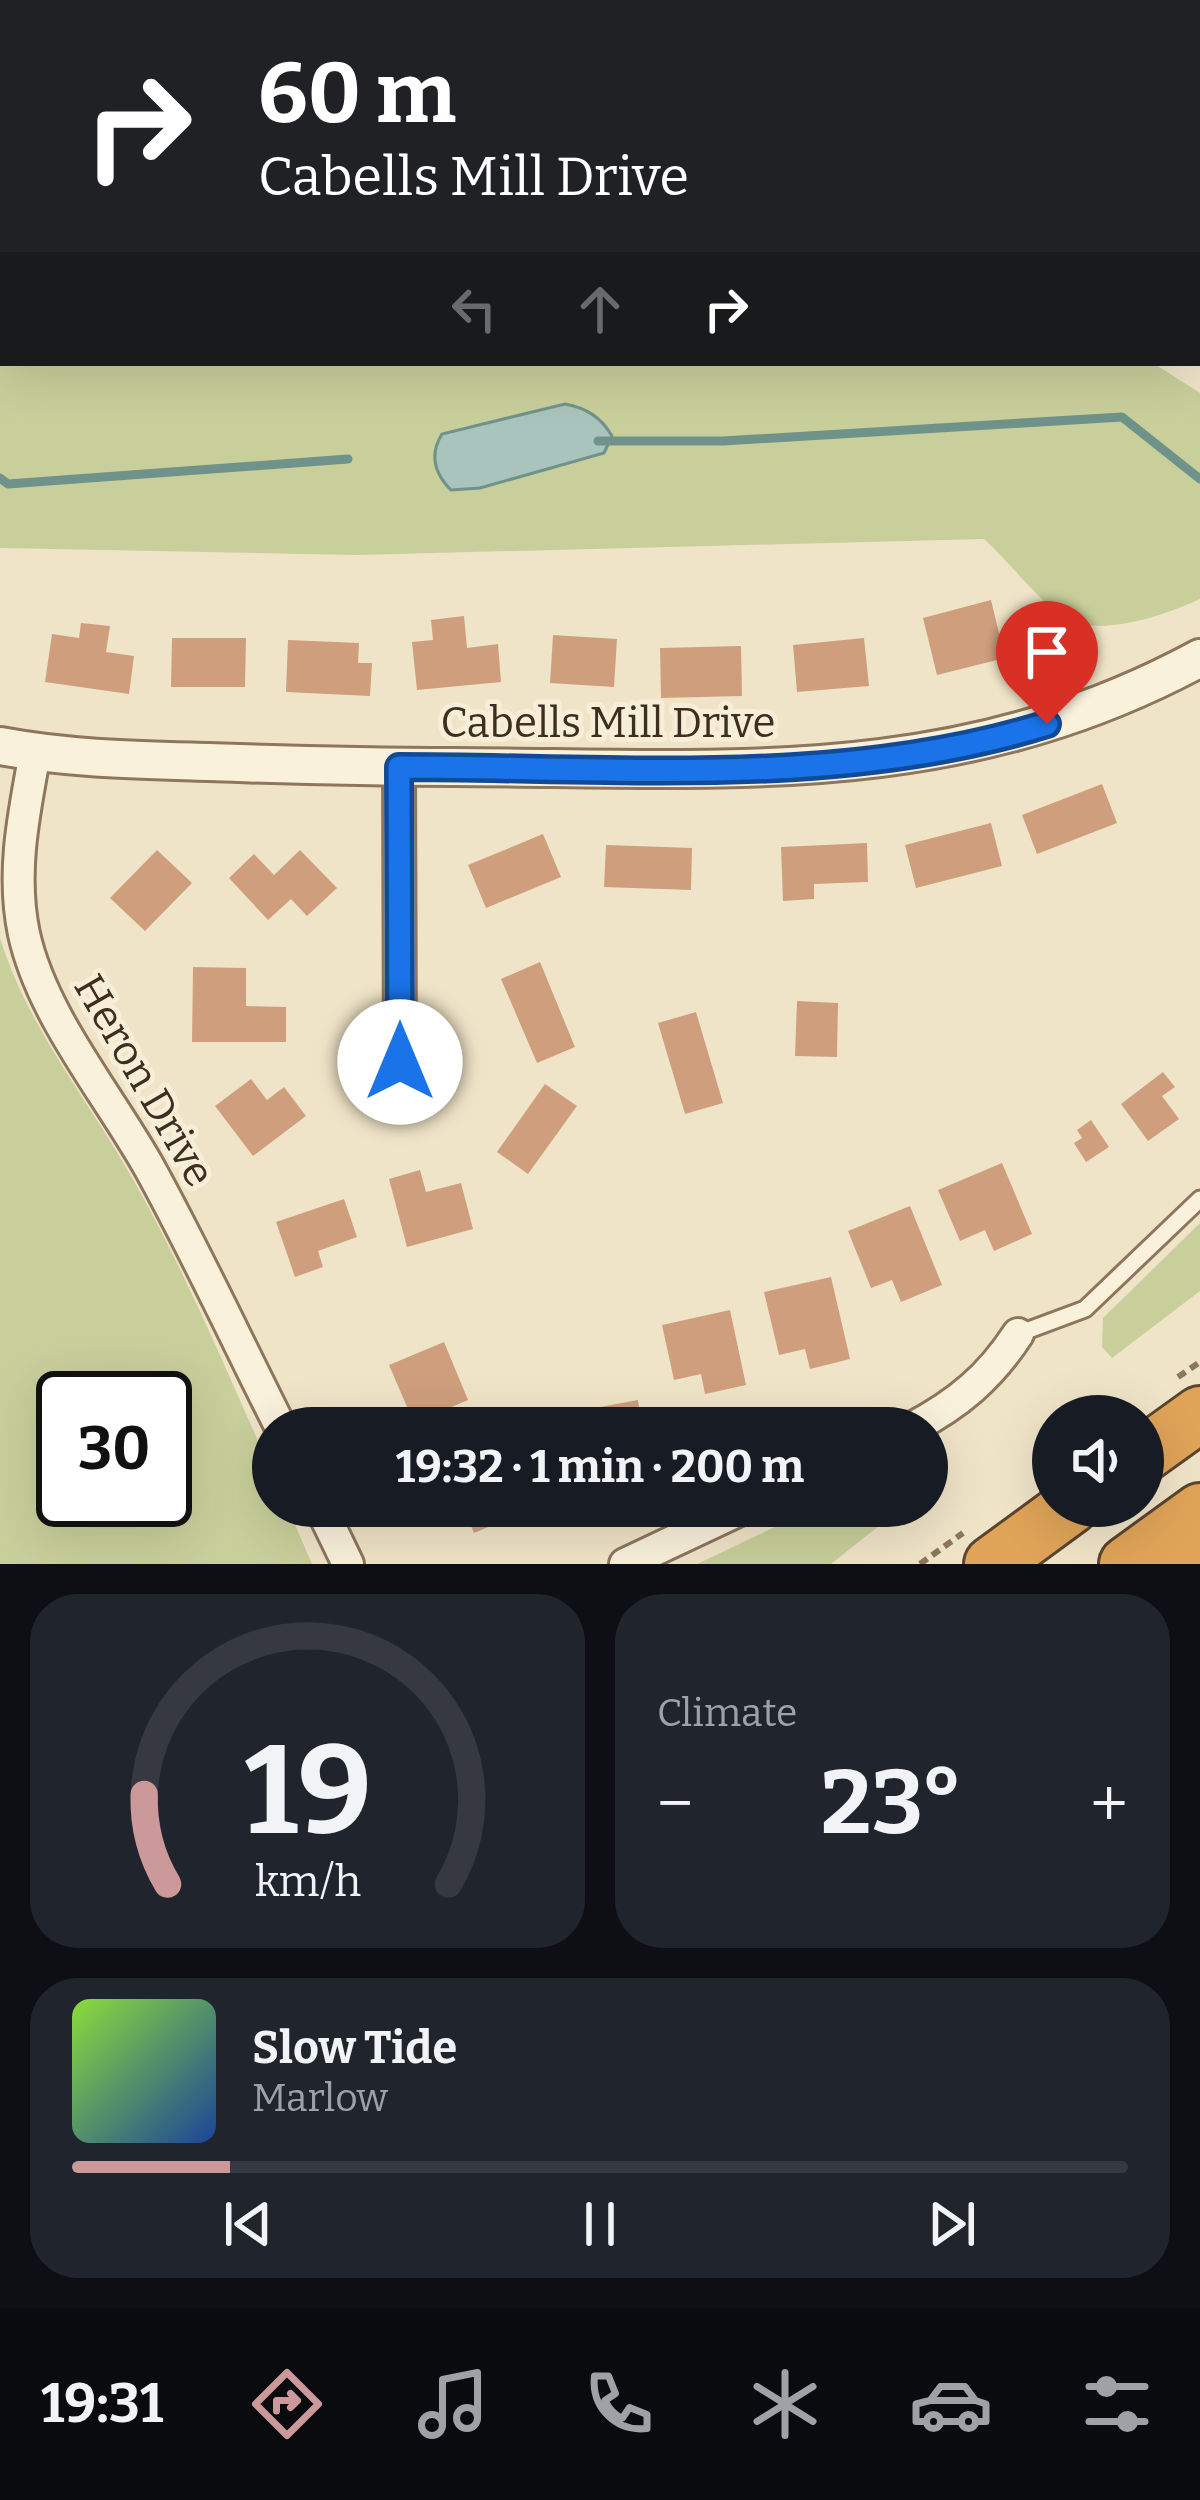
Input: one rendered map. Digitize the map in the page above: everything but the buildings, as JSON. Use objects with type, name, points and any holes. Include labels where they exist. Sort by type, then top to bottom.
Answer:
[{"type":"highway","points":[[1164,1440],[1200,1414]]},
{"type":"highway","points":[[1127,1564],[1200,1510]]},
{"type":"highway","points":[[992,1564],[1043,1527]]},
{"type":"street","name":"Cabells Mill Drive","points":[[17,750],[84,759],[399,767],[740,769],[851,764],[964,747],[1073,716],[1200,658]]},
{"type":"street","name":"Heron Drive","points":[[17,750],[18,893],[37,974],[148,1166],[270,1407]]},
{"type":"street","points":[[399,767],[400,1062]]},
{"type":"street","points":[[948,1407],[965,1397],[1000,1362],[1018,1334]]},
{"type":"street","points":[[330,1527],[348,1564]]},
{"type":"street","points":[[625,1564],[703,1527]]},
{"type":"lane","points":[[1018,1334],[1085,1309],[1200,1199]]},
{"type":"green space","points":[[0,366],[1158,366],[1200,393],[1200,599],[1108,626],[1071,621],[1057,613],[984,539],[356,555],[0,548]]},
{"type":"green space","points":[[0,938],[26,1003],[172,1253],[252,1428],[252,1527],[296,1527],[312,1564],[0,1564]]},
{"type":"green space","points":[[1200,1223],[1200,1291],[1112,1358],[1102,1347],[1103,1318]]},
{"type":"green space","points":[[775,1527],[878,1527],[831,1564],[697,1564]]},
{"type":"water","points":[[565,404],[592,414],[608,429],[612,436],[604,453],[480,488],[451,490],[441,477],[435,456],[442,434]]},
{"type":"waterway","points":[[598,441],[723,441],[1122,417],[1200,479]]},
{"type":"waterway","points":[[0,478],[8,484],[348,459]]},
{"type":"route","points":[[400,1062],[399,767],[740,769],[851,764],[964,747],[1047,724]]}]
